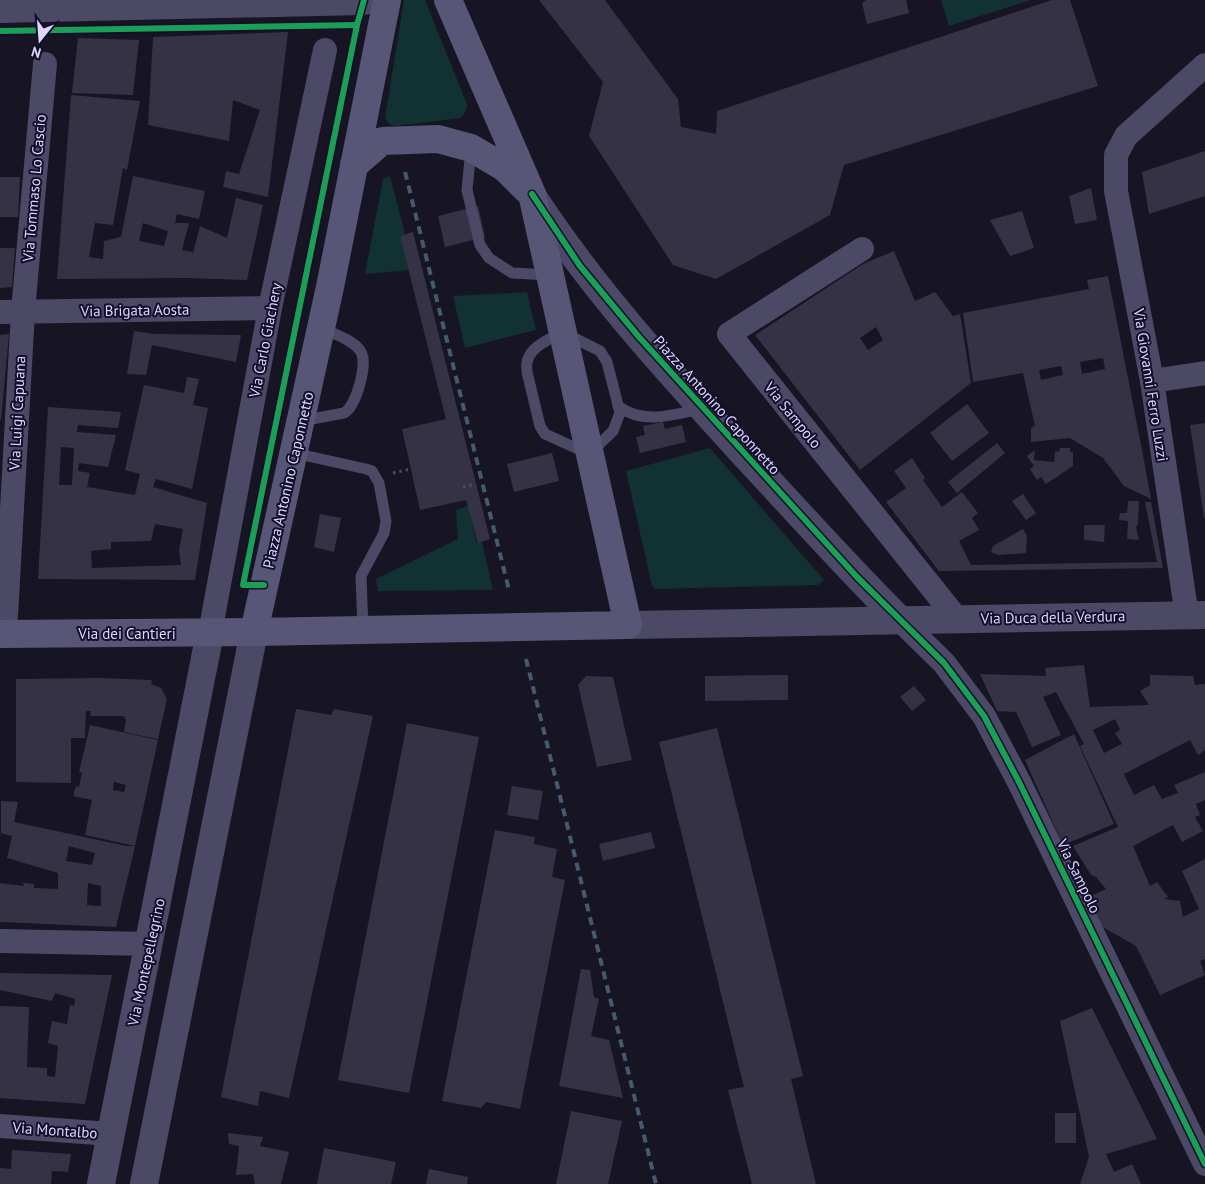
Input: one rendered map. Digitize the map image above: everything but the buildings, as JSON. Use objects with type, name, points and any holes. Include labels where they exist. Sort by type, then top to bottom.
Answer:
[{"type":"main road","name":"Piazza Antonino Caponnetto","points":[[254,632],[321,328],[387,0]]},
{"type":"main road","name":"Piazza Antonino Caponnetto","points":[[448,0],[532,194],[628,625]]},
{"type":"main road","name":"Piazza Antonino Caponnetto","points":[[354,166],[382,141],[438,140],[471,148],[504,168],[532,194]]},
{"type":"main road","points":[[254,632],[628,625]]},
{"type":"main road","name":"Via dei Cantieri","points":[[2,634],[254,632]]},
{"type":"street","points":[[0,11],[355,3],[382,0]]},
{"type":"street","name":"Via Carlo Giachery","points":[[210,632],[270,308],[325,50]]},
{"type":"street","name":"Via Tommaso Lo Cascio","points":[[23,311],[45,64]]},
{"type":"street","name":"Via Giovanni Ferro Luzzi","points":[[1196,616],[1116,191],[1116,155],[1126,136],[1205,65]]},
{"type":"street","name":"Piazza Antonino Caponnetto","points":[[532,194],[575,259],[601,292],[702,409],[858,578],[900,620]]},
{"type":"street","name":"Via Sampolo","points":[[862,249],[729,334],[957,619]]},
{"type":"street","name":"Via Brigata Aosta","points":[[0,312],[270,308]]},
{"type":"street","name":"Via Luigi Capuana","points":[[2,634],[23,311]]},
{"type":"street","points":[[1152,381],[1205,373]]},
{"type":"street","name":"Via Duca della Verdura","points":[[900,620],[1196,616]]},
{"type":"street","points":[[628,625],[900,620]]},
{"type":"street","name":"Via Sampolo","points":[[900,620],[944,663],[984,716],[1019,782],[1205,1164]]},
{"type":"street","name":"Via Montepellegrino","points":[[101,1184],[210,632]]},
{"type":"street","points":[[144,1184],[254,632]]},
{"type":"street","points":[[190,740],[230,748]]},
{"type":"street","points":[[0,941],[149,944]]},
{"type":"street","name":"Via Montalbo","points":[[0,1126],[111,1134]]},
{"type":"lane","points":[[471,148],[467,190],[480,245],[489,258],[512,273],[549,276]]},
{"type":"lane","points":[[301,421],[344,413],[350,410],[356,398],[363,362],[362,354],[353,344],[321,328]]},
{"type":"lane","points":[[562,332],[600,351],[607,362],[618,406],[620,413],[613,431],[589,454],[545,434],[540,426],[527,372],[526,364],[531,350],[562,332]]},
{"type":"lane","points":[[618,406],[628,412],[645,417],[659,417],[702,409]]},
{"type":"lane","points":[[294,453],[372,471],[379,483],[386,526],[361,576],[363,630]]},
{"type":"path","points":[[463,487],[476,484]]},
{"type":"green space","points":[[404,0],[425,0],[467,104],[467,109],[461,118],[395,126],[389,124],[385,118]]},
{"type":"green space","points":[[941,0],[1031,0],[949,26]]},
{"type":"green space","points":[[390,176],[405,234],[400,236],[409,270],[365,274],[383,179]]},
{"type":"green space","points":[[527,292],[536,330],[465,348],[453,296]]},
{"type":"green space","points":[[710,448],[824,580],[818,585],[656,589],[652,586],[626,471]]},
{"type":"green space","points":[[468,506],[477,543],[482,542],[493,590],[378,591],[376,579],[458,539],[456,510]]},
{"type":"railway","points":[[405,172],[509,590]]},
{"type":"railway","points":[[526,659],[656,1184]]},
{"type":"cycle path","points":[[264,585],[243,585],[357,25],[364,0]]},
{"type":"cycle path","points":[[0,31],[357,25]]},
{"type":"cycle path","points":[[532,194],[580,266],[639,337],[857,577],[944,663],[984,716],[1019,782],[1205,1164]]}]
